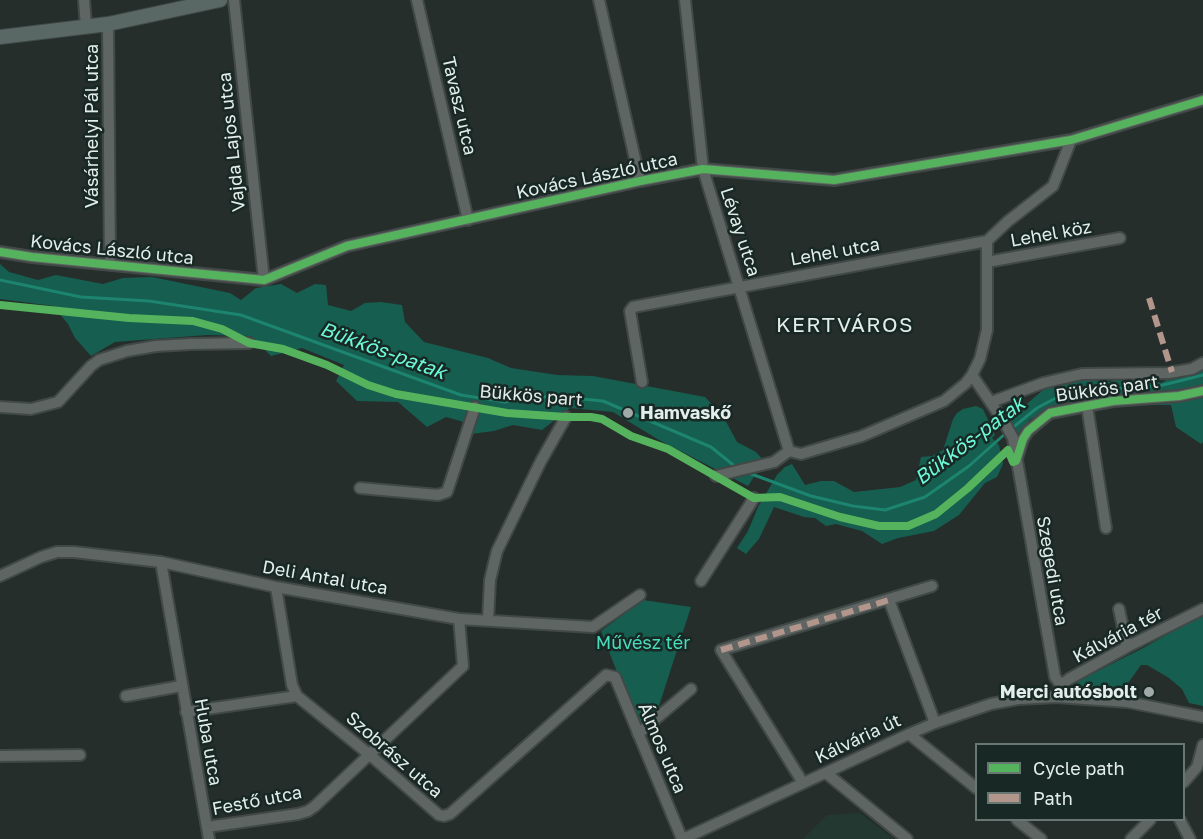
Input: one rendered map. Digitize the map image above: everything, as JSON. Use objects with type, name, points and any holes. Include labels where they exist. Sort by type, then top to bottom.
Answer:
[{"type":"main road","points":[[0,37],[108,24],[220,0]]},
{"type":"street","points":[[84,0],[86,26]]},
{"type":"street","name":"Vajda Lajos utca","points":[[234,0],[264,280]]},
{"type":"street","name":"Tavasz utca","points":[[417,0],[468,220]]},
{"type":"street","points":[[599,0],[640,181]]},
{"type":"street","name":"Lévay utca","points":[[685,0],[703,169],[789,451]]},
{"type":"street","name":"Vásárhelyi Pál utca","points":[[108,24],[110,265]]},
{"type":"street","name":"Kovács László utca","points":[[0,252],[264,280],[347,246],[640,181],[703,169],[834,180],[1071,140],[1203,100]]},
{"type":"street","points":[[716,476],[774,462],[789,451],[801,454],[862,436],[944,401],[958,391],[972,375],[980,359],[987,330],[987,241],[1053,186],[1071,140]]},
{"type":"street","name":"Lehel köz","points":[[987,262],[1120,238]]},
{"type":"street","name":"Lehel utca","points":[[642,382],[630,311],[633,307],[987,241]]},
{"type":"street","points":[[0,407],[31,409],[58,402],[99,360],[127,351],[156,346],[249,343]]},
{"type":"street","name":"Bükkös part","points":[[991,402],[1043,383],[1082,374],[1169,373],[1192,369],[1203,363]]},
{"type":"street","name":"Szegedi utca","points":[[972,375],[1010,430],[1055,677],[1060,685]]},
{"type":"street","name":"Bükkös part","points":[[1016,461],[1023,439],[1035,424],[1050,413],[1087,405],[1179,396],[1203,391]]},
{"type":"street","points":[[1087,405],[1106,528]]},
{"type":"street","points":[[360,488],[438,495],[447,492],[475,407]]},
{"type":"street","points":[[488,620],[490,580],[497,551],[514,514],[566,417]]},
{"type":"street","points":[[700,581],[754,498]]},
{"type":"street","name":"Deli Antal utca","points":[[0,576],[41,557],[57,552],[75,552],[161,562],[276,588],[459,618],[593,627],[640,595]]},
{"type":"street","name":"Huba utca","points":[[161,562],[208,839]]},
{"type":"street","points":[[803,783],[721,650],[932,586]]},
{"type":"street","points":[[186,712],[297,696],[292,685],[276,588]]},
{"type":"street","points":[[889,600],[935,723]]},
{"type":"street","points":[[1119,609],[1127,647]]},
{"type":"street","name":"Kálvária tér","points":[[1057,697],[1060,685],[1127,647],[1203,609]]},
{"type":"street","name":"Festő utca","points":[[207,827],[308,811],[463,666],[459,618]]},
{"type":"street","name":"Szobrász utca","points":[[297,696],[370,754],[439,815],[444,816],[450,814],[606,675]]},
{"type":"street","name":"Álmos utca","points":[[606,675],[615,677],[682,839]]},
{"type":"street","name":"Huba utca","points":[[126,696],[181,686]]},
{"type":"street","points":[[638,734],[691,689]]},
{"type":"street","name":"Kálvária út","points":[[682,839],[909,734],[991,704],[1018,699],[1057,697],[1128,702],[1203,717]]},
{"type":"street","points":[[909,734],[975,787]]},
{"type":"street","points":[[1185,781],[1200,765],[1203,745]]},
{"type":"street","points":[[0,756],[80,755]]},
{"type":"street","points":[[826,772],[907,839]]},
{"type":"street","points":[[1019,821],[1041,839]]},
{"type":"street","points":[[1131,839],[1148,821]]},
{"type":"street","points":[[1181,821],[1190,839]]},
{"type":"shaded area","points":[[860,813],[894,839],[803,839],[827,815]]},
{"type":"green space","points":[[0,264],[9,272],[38,280],[56,275],[103,284],[123,278],[152,277],[230,293],[241,300],[256,288],[281,284],[297,293],[315,284],[326,285],[328,305],[351,311],[365,303],[381,302],[402,305],[405,322],[424,342],[488,358],[511,368],[557,375],[593,376],[705,397],[723,416],[737,442],[756,452],[764,461],[748,486],[659,440],[613,412],[570,408],[542,430],[513,425],[494,431],[471,434],[464,422],[446,417],[427,427],[398,402],[357,401],[336,381],[344,365],[302,348],[271,356],[251,336],[207,335],[115,342],[91,356],[75,338],[68,324],[53,306],[0,299]]},
{"type":"green space","points":[[1203,370],[1203,442],[1201,444],[1176,427],[1171,405],[1134,405],[1118,393],[1082,397],[1058,405],[1029,420],[1019,445],[1005,419],[1007,413],[1021,409],[1044,389],[1084,379],[1100,378],[1110,382],[1121,377],[1142,378],[1161,383],[1178,373],[1189,375]]},
{"type":"green space","points":[[976,406],[983,409],[995,435],[992,438],[999,445],[1003,464],[997,477],[985,483],[959,515],[934,531],[898,538],[882,544],[862,531],[836,524],[826,526],[815,518],[804,517],[774,507],[759,539],[746,554],[737,548],[748,531],[758,507],[777,475],[785,467],[792,464],[805,485],[834,481],[854,492],[900,487],[916,480],[921,457],[932,456],[943,450],[957,413]]},
{"type":"green space","name":"Művész tér","points":[[643,600],[691,607],[656,715],[637,723],[601,631]]},
{"type":"green space","points":[[1203,614],[1203,706],[1189,703],[1182,689],[1147,665],[1141,665],[1123,690],[1079,688],[1076,684],[1080,680]]},
{"type":"waterway","name":"Bükkös-patak","points":[[0,280],[81,297],[149,301],[241,315],[461,395],[505,402],[551,396],[603,401],[711,447],[737,468]]},
{"type":"waterway","name":"Bükkös-patak","points":[[1011,429],[1037,408],[1069,391],[1159,386],[1203,375]]},
{"type":"waterway","name":"Bükkös-patak","points":[[746,472],[811,496],[853,506],[885,510],[925,497],[969,466],[1006,433]]},
{"type":"marked path","points":[[1149,298],[1172,372]]},
{"type":"marked path","points":[[721,650],[889,600]]},
{"type":"cycle path","points":[[0,252],[264,280],[347,246],[640,181],[703,169],[834,180],[1071,140],[1203,100]]},
{"type":"cycle path","points":[[0,305],[129,318],[193,321],[222,329],[249,343],[283,349],[327,365],[368,385],[396,394],[507,413],[602,419],[631,436],[668,449],[754,498],[780,497],[840,517],[879,526],[908,526],[936,514],[968,488],[1008,450],[1013,462],[1016,461],[1028,431],[1050,413],[1113,401],[1179,396],[1203,391]]},
{"type":"place","name":"Hamvaskő","points":[[628,413]]},
{"type":"place","name":"Merci autósbolt","points":[[1149,692]]},
{"type":"district","name":"KERTVÁROS","points":[[845,325]]}]
